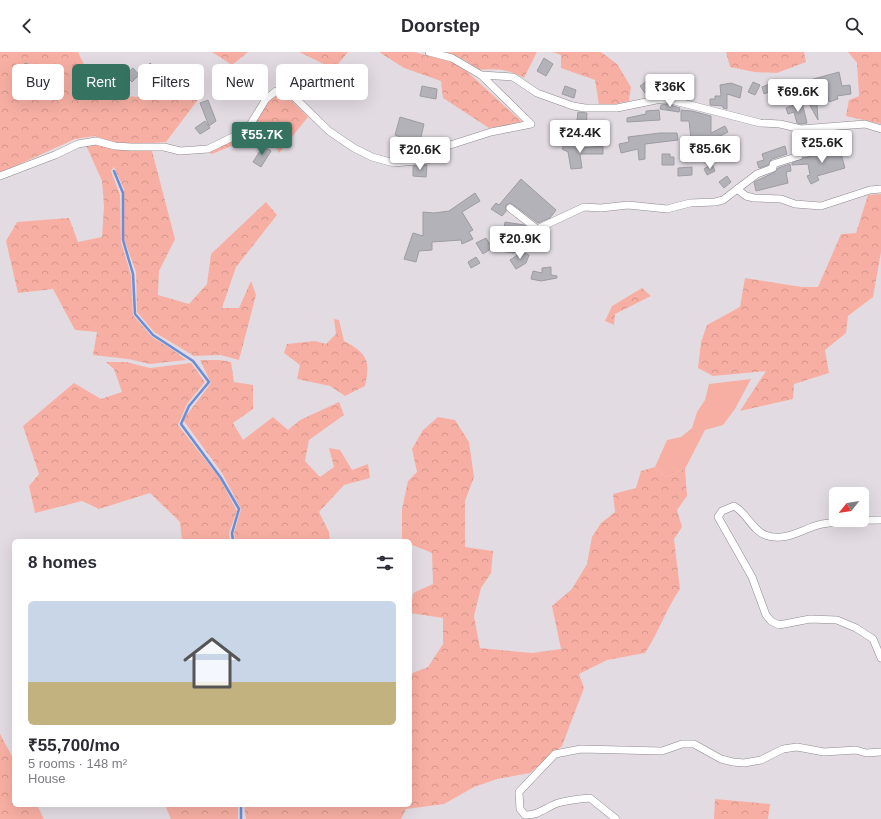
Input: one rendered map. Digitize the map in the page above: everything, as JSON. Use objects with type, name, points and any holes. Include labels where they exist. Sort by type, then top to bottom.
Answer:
[{"type":"street","points":[[0,176],[55,155],[78,144],[96,141],[115,146],[164,148],[180,151],[208,149],[248,130],[266,99],[276,91],[288,91],[329,131],[354,148],[372,157],[394,163],[428,160],[444,147],[491,132],[531,124],[481,75],[452,58],[428,52]]},
{"type":"street","points":[[481,75],[513,77],[537,93],[561,103],[585,108],[617,108],[668,99],[760,123],[780,124],[806,129],[864,124],[881,128]]},
{"type":"street","points":[[510,208],[537,229],[584,207],[601,208],[628,205],[667,209],[690,203],[715,202],[722,200],[757,174],[773,168],[773,164],[799,156]]},
{"type":"street","points":[[737,189],[746,196],[754,198],[781,199],[795,204],[821,206],[870,190],[881,189]]},
{"type":"street","points":[[881,520],[821,524],[792,535],[776,537],[764,535],[758,530],[746,514],[734,506],[722,510],[718,517],[752,577],[766,615],[771,621],[779,625],[810,619],[837,620],[856,628],[872,639],[881,658]]},
{"type":"street","points":[[616,819],[590,798],[557,803],[541,812],[530,815],[525,814],[520,809],[519,792],[555,754],[581,749],[662,751],[682,744],[694,744],[721,758],[733,762],[744,763],[762,760],[783,749],[797,747],[824,752],[856,750],[866,753],[881,752]]},
{"type":"green space","points":[[0,52],[78,52],[84,64],[72,64],[72,100],[130,100],[130,96],[138,97],[138,100],[198,100],[166,142],[129,145],[115,143],[95,136],[75,139],[0,173]]},
{"type":"green space","points":[[212,52],[248,52],[233,64],[230,64]]},
{"type":"green space","points":[[299,52],[348,52],[338,64],[324,64]]},
{"type":"green space","points":[[379,52],[414,52],[459,64],[522,122],[489,128],[443,98],[441,81],[404,68]]},
{"type":"green space","points":[[446,52],[537,52],[524,78],[502,70],[478,70],[466,61]]},
{"type":"green space","points":[[552,52],[601,52],[617,64],[631,87],[629,101],[599,105],[595,80],[561,68],[561,55]]},
{"type":"green space","points":[[726,52],[804,52],[806,62],[777,73],[754,72],[730,67]]},
{"type":"green space","points":[[848,52],[881,52],[881,124],[846,116],[849,100],[859,96],[857,63]]},
{"type":"green space","points":[[276,95],[276,100],[291,100],[308,117],[279,153],[272,139],[263,133],[212,154],[208,152],[251,130],[269,100]]},
{"type":"green space","points":[[103,144],[119,149],[152,151],[175,239],[159,271],[158,295],[189,304],[207,284],[211,254],[266,202],[277,215],[236,267],[222,308],[239,308],[251,281],[256,295],[239,360],[220,355],[194,356],[154,332],[137,312],[136,272],[124,239],[124,189],[114,167],[111,171],[120,195],[121,242],[131,275],[133,315],[152,337],[186,360],[150,364],[128,359],[93,355],[97,332],[75,330],[53,289],[18,293],[6,241],[17,222],[69,218],[78,242],[102,237],[104,206],[102,181],[86,145]]},
{"type":"green space","points":[[881,194],[881,252],[873,297],[848,316],[846,333],[825,350],[829,373],[794,384],[793,399],[740,411],[766,371],[713,376],[698,368],[701,342],[707,325],[740,307],[745,278],[802,287],[818,287],[841,234],[856,233],[868,195]]},
{"type":"green space","points":[[642,288],[651,296],[615,314],[614,325],[605,321],[612,306]]},
{"type":"green space","points":[[334,319],[339,320],[344,341],[352,345],[362,354],[367,364],[365,386],[345,396],[330,386],[297,379],[300,365],[284,353],[287,344],[315,341],[326,344],[336,334]]},
{"type":"green space","points":[[200,360],[220,360],[231,362],[234,382],[253,385],[253,409],[233,423],[243,440],[273,417],[288,430],[300,420],[339,402],[344,415],[309,440],[305,461],[320,477],[334,467],[329,448],[340,450],[352,470],[368,464],[370,478],[344,485],[319,512],[329,532],[330,539],[235,539],[234,533],[241,509],[222,473],[183,420],[211,383]]},
{"type":"green space","points":[[106,362],[126,362],[150,368],[191,363],[205,382],[187,404],[178,425],[220,479],[237,511],[229,533],[230,539],[182,539],[180,522],[150,493],[99,509],[82,501],[35,513],[29,486],[39,474],[23,426],[74,383],[101,399],[122,392],[114,369]]},
{"type":"green space","points":[[751,379],[735,409],[723,425],[705,430],[685,469],[666,477],[655,467],[667,440],[681,437],[692,428],[697,412],[705,400],[709,384]]},
{"type":"green space","points":[[438,417],[455,420],[469,442],[474,477],[465,501],[465,547],[493,551],[491,573],[481,588],[474,616],[480,648],[532,653],[561,649],[552,606],[572,589],[587,564],[592,537],[601,523],[615,512],[613,494],[636,488],[641,471],[655,467],[666,477],[685,469],[687,496],[677,510],[682,527],[674,539],[680,589],[645,653],[607,660],[579,674],[584,688],[562,746],[530,773],[497,779],[474,787],[444,804],[406,809],[401,819],[246,819],[244,807],[412,807],[412,673],[428,667],[443,644],[443,618],[412,613],[413,593],[433,584],[432,553],[412,545],[412,539],[402,539],[402,509],[408,481],[417,472],[412,449],[423,430]]},
{"type":"green space","points":[[0,734],[12,756],[12,807],[38,807],[44,819],[0,819]]},
{"type":"green space","points":[[715,799],[770,804],[768,819],[714,819]]},
{"type":"green space","points":[[166,807],[238,807],[238,819],[171,819]]},
{"type":"building","points":[[544,58],[553,64],[546,76],[537,71]]},
{"type":"building","points":[[133,68],[138,74],[138,76],[132,82],[130,80],[130,71]]},
{"type":"building","points":[[839,72],[842,86],[850,85],[851,94],[837,96],[838,99],[829,102],[825,85],[812,87],[810,80]]},
{"type":"building","points":[[648,80],[653,87],[645,93],[640,86]]},
{"type":"building","points":[[777,81],[781,91],[773,95],[771,91],[764,94],[762,87]]},
{"type":"building","points":[[753,82],[760,85],[755,95],[748,92]]},
{"type":"building","points":[[675,83],[688,85],[687,95],[683,95],[682,98],[674,96]]},
{"type":"building","points":[[731,83],[742,87],[740,98],[727,94],[727,109],[723,108],[723,106],[710,105],[710,99],[715,99],[715,96],[721,96],[720,85]]},
{"type":"building","points":[[422,86],[437,89],[436,99],[420,96]]},
{"type":"building","points":[[565,86],[576,90],[574,98],[562,94]]},
{"type":"building","points":[[815,98],[817,105],[818,120],[807,100]]},
{"type":"building","points":[[208,100],[216,121],[209,126],[200,103]]},
{"type":"building","points":[[802,102],[807,123],[801,124],[797,123],[794,112],[788,114],[786,108]]},
{"type":"building","points":[[667,104],[680,108],[679,112],[660,109],[661,105]]},
{"type":"building","points":[[659,110],[660,120],[627,122],[627,118],[646,114],[646,111]]},
{"type":"building","points":[[681,110],[711,116],[711,133],[725,126],[728,132],[710,141],[711,151],[704,151],[704,155],[697,156],[692,147],[689,121],[681,121]]},
{"type":"building","points":[[578,112],[587,113],[586,130],[576,129]]},
{"type":"building","points":[[400,117],[424,124],[420,141],[412,139],[409,147],[399,144],[401,137],[395,135]]},
{"type":"building","points":[[205,121],[210,128],[200,134],[195,128]]},
{"type":"building","points":[[660,133],[677,133],[678,140],[645,144],[645,159],[639,160],[638,149],[621,153],[619,144],[629,142],[628,137]]},
{"type":"building","points":[[818,135],[818,144],[801,144],[801,136]]},
{"type":"building","points":[[566,141],[582,148],[603,146],[603,154],[580,154],[582,168],[571,169],[568,152],[562,149]]},
{"type":"building","points":[[263,146],[271,151],[261,167],[253,162]]},
{"type":"building","points":[[785,146],[787,154],[772,159],[768,165],[759,168],[757,162],[764,160],[762,154]]},
{"type":"building","points":[[840,150],[845,168],[817,176],[819,180],[811,184],[807,176],[810,175],[808,164],[792,165],[792,163],[803,158]]},
{"type":"building","points":[[662,154],[670,154],[670,157],[674,157],[674,165],[662,165]]},
{"type":"building","points":[[712,164],[715,171],[707,175],[704,169]]},
{"type":"building","points":[[790,164],[791,171],[786,172],[788,183],[756,191],[754,182],[775,172],[778,168]]},
{"type":"building","points":[[427,165],[426,177],[413,176],[413,166]]},
{"type":"building","points":[[692,167],[692,175],[678,176],[678,168]]},
{"type":"building","points":[[727,176],[731,182],[724,188],[719,182]]},
{"type":"building","points":[[521,179],[556,210],[550,218],[538,223],[511,203],[506,205],[506,211],[502,216],[491,209],[496,203],[499,205]]},
{"type":"building","points":[[475,193],[480,201],[462,212],[473,230],[469,232],[473,239],[462,244],[461,240],[432,242],[432,250],[419,251],[416,262],[404,259],[413,233],[423,236],[423,212],[434,213],[449,211]]},
{"type":"building","points":[[505,222],[524,225],[535,233],[538,245],[513,253],[501,251],[502,243],[528,247],[524,233],[504,228]]},
{"type":"building","points":[[486,238],[492,248],[483,254],[476,243]]},
{"type":"building","points":[[522,252],[529,255],[526,263],[516,269],[510,260]]},
{"type":"building","points":[[476,257],[480,263],[471,268],[468,262]]},
{"type":"building","points":[[551,267],[551,275],[557,276],[557,278],[541,281],[531,279],[533,271],[542,273],[542,268]]},
{"type":"waterway","points":[[114,171],[123,193],[123,240],[133,274],[135,314],[153,335],[193,361],[209,382],[189,406],[181,424],[221,478],[239,509],[232,533],[233,539]]},
{"type":"waterway","points":[[241,807],[241,819]]}]
